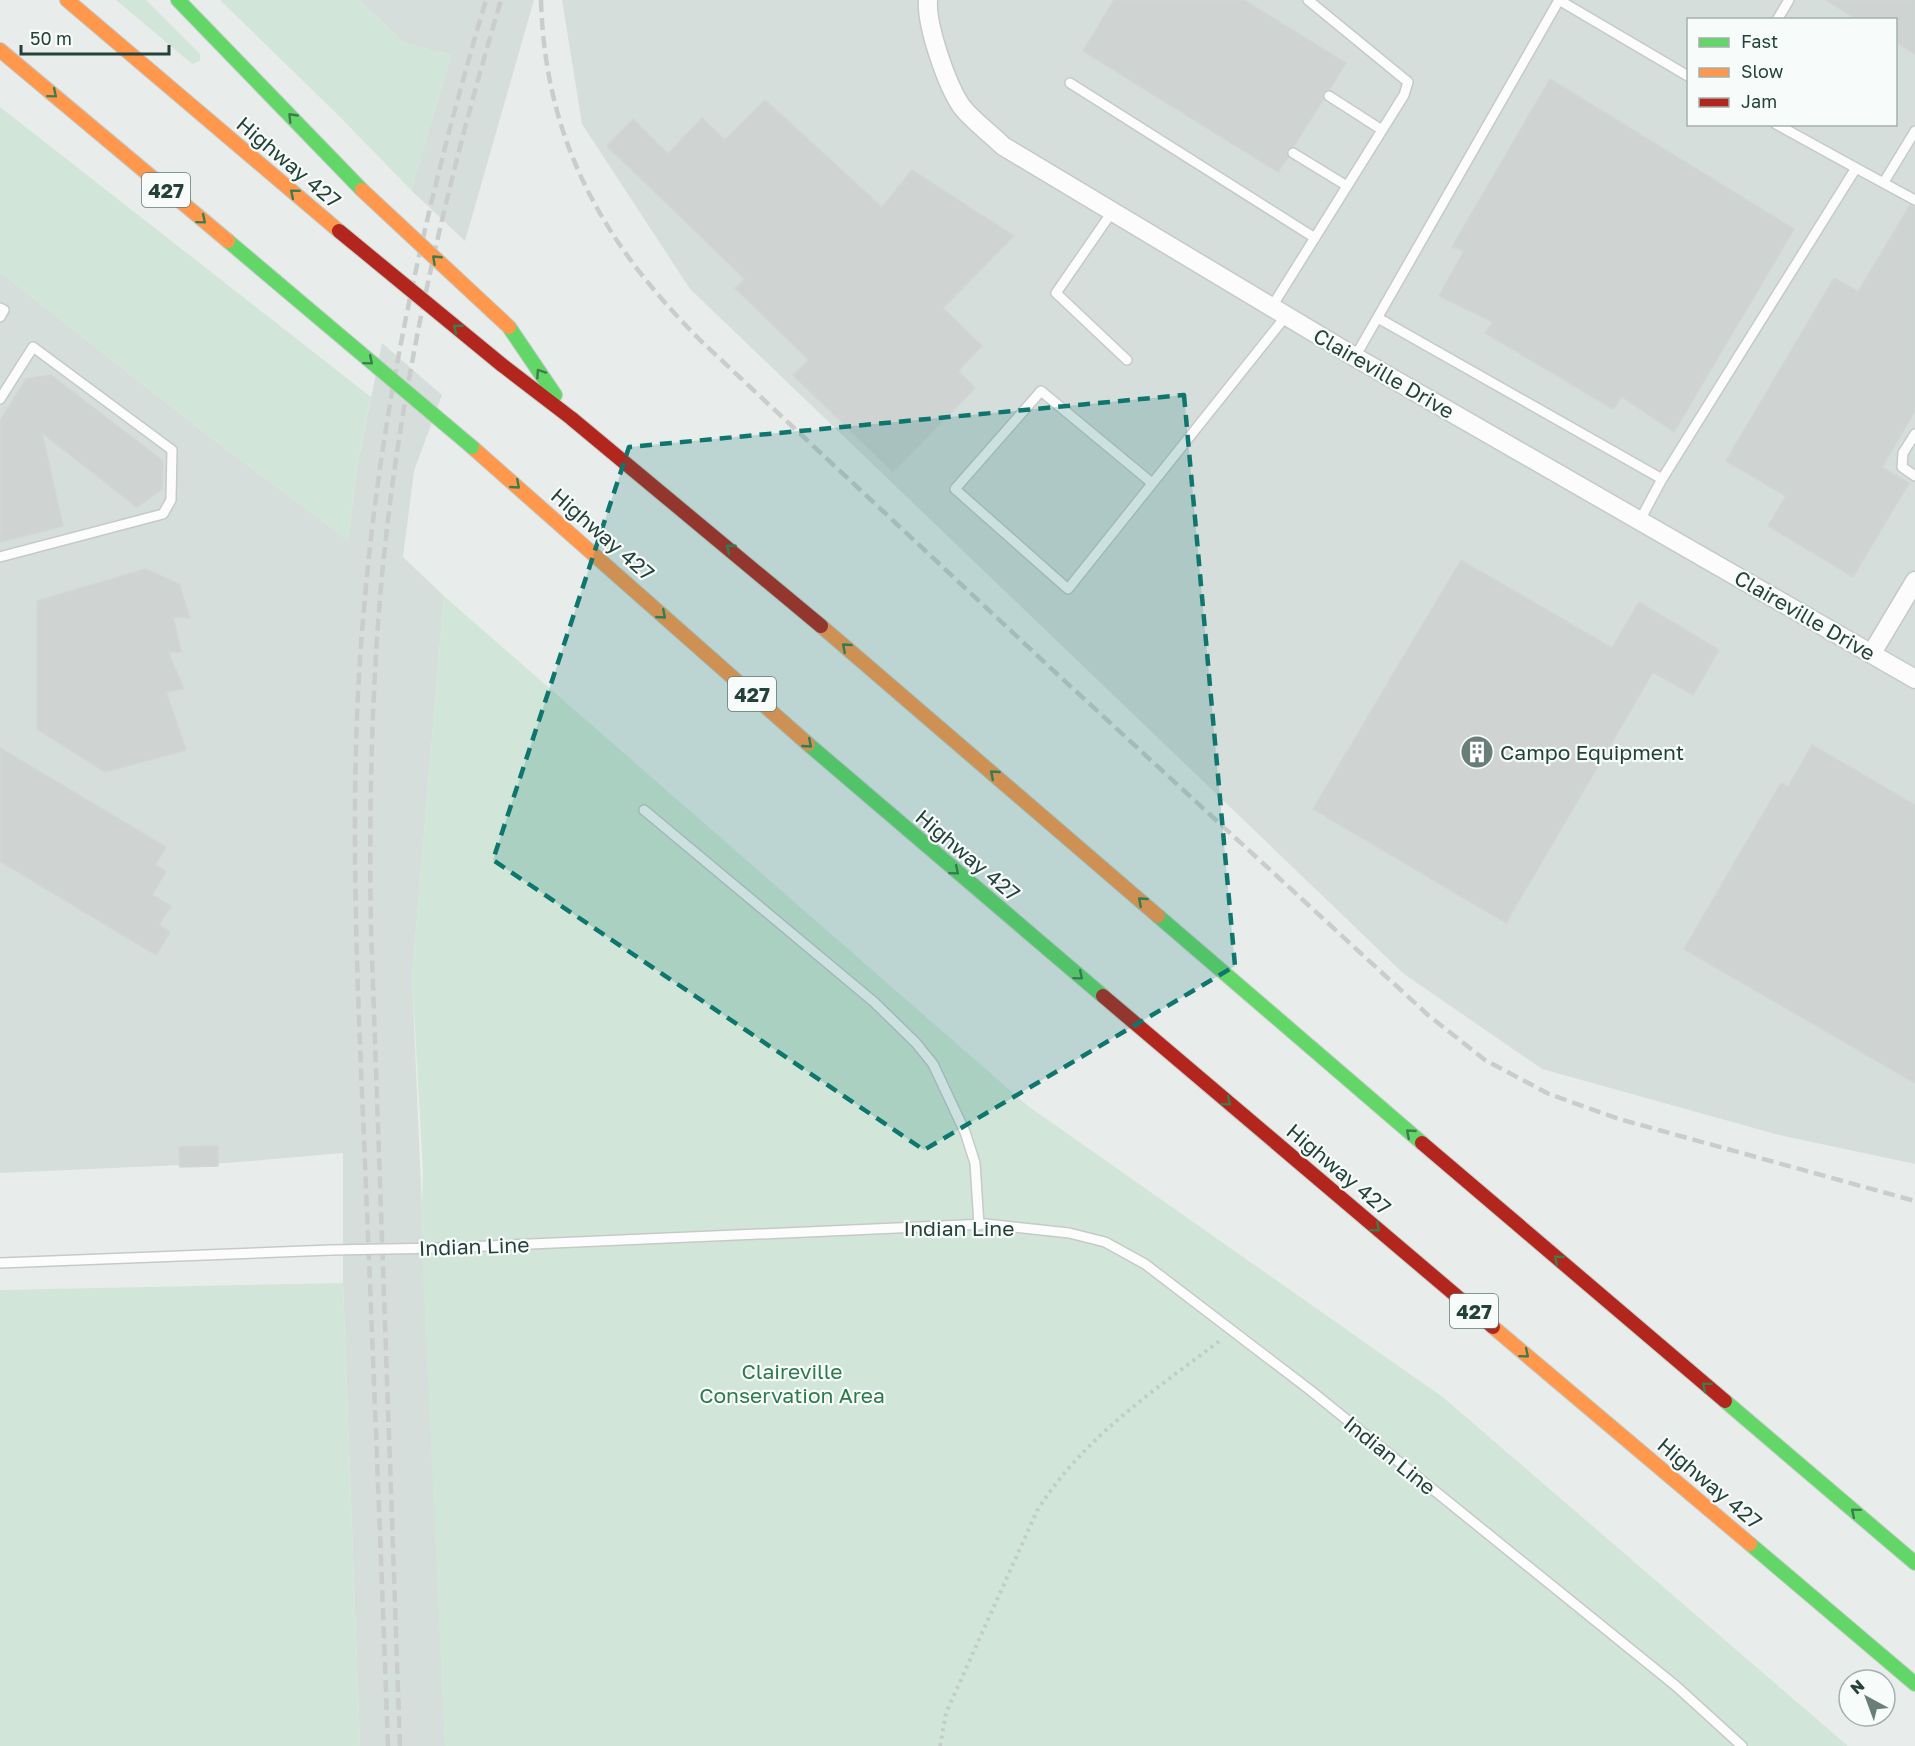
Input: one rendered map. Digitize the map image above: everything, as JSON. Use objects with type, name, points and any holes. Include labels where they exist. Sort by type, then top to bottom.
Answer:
[{"type":"highway","name":"Highway 427","points":[[67,0],[339,231],[775,586],[1463,1179],[1915,1563]]},
{"type":"highway","points":[[178,0],[362,190],[509,327],[571,418]]},
{"type":"highway","name":"Highway 427","points":[[3,53],[472,447],[880,807],[1915,1684]]},
{"type":"street","name":"Claireville Drive","points":[[928,0],[927,13],[936,50],[961,106],[1003,146],[1278,312],[1915,679]]},
{"type":"street","points":[[1872,653],[1915,581]]},
{"type":"lane","points":[[1152,483],[1041,391],[955,489],[1068,589],[1152,483],[1278,312],[1315,238],[1404,95],[1408,82],[1308,0]]},
{"type":"lane","points":[[1355,357],[1559,0],[1687,75]]},
{"type":"lane","points":[[1778,18],[1789,0]]},
{"type":"lane","points":[[1071,83],[1315,238]]},
{"type":"lane","points":[[1329,96],[1382,130]]},
{"type":"lane","points":[[1780,126],[1915,200]]},
{"type":"lane","points":[[1884,182],[1915,131]]},
{"type":"lane","points":[[1293,153],[1347,186]]},
{"type":"lane","points":[[1640,520],[1662,479],[1856,168]]},
{"type":"lane","points":[[1112,212],[1056,293],[1126,360]]},
{"type":"lane","points":[[0,308],[4,310],[0,317]]},
{"type":"lane","points":[[1378,318],[1662,479]]},
{"type":"lane","points":[[0,399],[33,347],[172,450],[171,500],[163,514],[0,557]]},
{"type":"lane","points":[[1915,434],[1901,461],[1902,467],[1915,476]]},
{"type":"lane","points":[[644,810],[874,1002],[916,1043],[933,1064],[965,1132],[975,1163],[979,1225]]},
{"type":"lane","name":"Indian Line","points":[[0,1263],[442,1248],[979,1225],[1069,1233],[1105,1242],[1145,1264],[1310,1390],[1676,1686],[1742,1746]]},
{"type":"path","points":[[940,1746],[946,1713],[1033,1520],[1054,1483],[1117,1419],[1232,1332]]},
{"type":"highlighted area","points":[[1184,395],[1235,966],[924,1150],[493,860],[629,447]]},
{"type":"shaded area","points":[[359,0],[534,0],[465,241],[411,190],[451,55],[404,43]]},
{"type":"shaded area","points":[[562,0],[1915,0],[1915,1164],[1779,1135],[1542,1069],[1404,974],[690,289],[582,124]]},
{"type":"shaded area","points":[[0,272],[201,430],[348,540],[357,468],[382,343],[442,395],[414,471],[403,557],[444,596],[412,977],[445,1746],[360,1746],[343,1283],[343,1153],[227,1163],[0,1173]]},
{"type":"green space","points":[[116,0],[146,0],[200,54],[200,61],[192,64]]},
{"type":"green space","points":[[220,0],[359,0],[404,43],[451,55],[411,190],[338,115]]},
{"type":"green space","points":[[0,107],[371,397],[357,468],[348,540],[201,430],[0,272]]},
{"type":"green space","name":"Claireville Conservation Area","points":[[444,596],[1028,1106],[1444,1398],[1848,1746],[445,1746],[421,1229],[423,1172],[412,977]]},
{"type":"green space","points":[[343,1283],[360,1746],[0,1746],[0,1290]]},
{"type":"building","points":[[1114,0],[1244,0],[1346,63],[1330,89],[1323,93],[1323,100],[1294,146],[1288,149],[1288,157],[1278,172],[1083,51]]},
{"type":"building","points":[[1826,0],[1915,0],[1915,54],[1897,43],[1897,18],[1855,18]]},
{"type":"building","points":[[1550,79],[1794,229],[1674,432],[1622,397],[1613,409],[1485,333],[1493,322],[1439,296],[1464,251],[1452,247]]},
{"type":"building","points":[[765,100],[882,207],[912,170],[1014,236],[943,308],[982,346],[958,371],[975,388],[893,472],[793,375],[809,360],[735,288],[745,279],[607,146],[633,119],[668,154],[702,118],[725,140]]},
{"type":"building","points":[[1910,205],[1915,207],[1915,411],[1882,467],[1909,483],[1853,577],[1768,526],[1786,496],[1726,461],[1834,278],[1858,292]]},
{"type":"building","points":[[51,375],[163,461],[162,489],[137,507],[42,433],[63,526],[0,542],[0,421],[26,379]]},
{"type":"building","name":"Campo Equipment","points":[[1461,560],[1612,648],[1639,602],[1719,650],[1693,695],[1653,672],[1506,923],[1313,809]]},
{"type":"building","points":[[145,569],[179,584],[190,618],[173,617],[181,652],[168,652],[184,689],[166,692],[186,750],[105,772],[37,729],[37,601]]},
{"type":"building","points":[[1812,745],[1915,805],[1915,1083],[1684,949],[1781,783],[1788,787]]},
{"type":"building","points":[[0,748],[166,847],[155,865],[166,871],[152,895],[171,906],[159,925],[170,932],[156,955],[0,861]]},
{"type":"building","points":[[218,1146],[218,1166],[180,1167],[179,1147]]},
{"type":"railway","points":[[388,1746],[357,950],[356,738],[365,597],[373,521],[396,370],[427,221],[486,0]]},
{"type":"railway","points":[[400,1746],[371,929],[371,805],[375,681],[388,522],[410,371],[460,147],[501,0]]},
{"type":"railway","points":[[541,0],[545,51],[554,99],[568,144],[586,187],[608,227],[635,266],[666,304],[701,341],[1056,673],[1428,1015],[1485,1060],[1549,1094],[1619,1119],[1915,1201]]},
{"type":"traffic: fast","points":[[178,0],[362,190]]},
{"type":"traffic: fast","points":[[228,241],[325,323]]},
{"type":"traffic: fast","points":[[325,323],[472,447]]},
{"type":"traffic: fast","points":[[509,327],[555,395]]},
{"type":"traffic: fast","points":[[808,744],[1103,996]]},
{"type":"traffic: fast","points":[[1158,916],[1422,1143]]},
{"type":"traffic: fast","points":[[1725,1401],[1915,1563]]},
{"type":"traffic: fast","points":[[1750,1544],[1915,1684]]},
{"type":"traffic: slow","points":[[67,0],[339,231]]},
{"type":"traffic: slow","points":[[0,50],[228,241]]},
{"type":"traffic: slow","points":[[362,190],[509,327]]},
{"type":"traffic: slow","points":[[472,447],[808,744]]},
{"type":"traffic: slow","points":[[821,626],[1158,916]]},
{"type":"traffic: slow","points":[[1493,1327],[1750,1544]]},
{"type":"traffic: jam","points":[[339,231],[502,365]]},
{"type":"traffic: jam","points":[[502,365],[571,418],[821,626]]},
{"type":"traffic: jam","points":[[1103,996],[1493,1327]]},
{"type":"traffic: jam","points":[[1422,1143],[1725,1401]]},
{"type":"place","name":"Campo Equipment","points":[[1477,752]]}]
